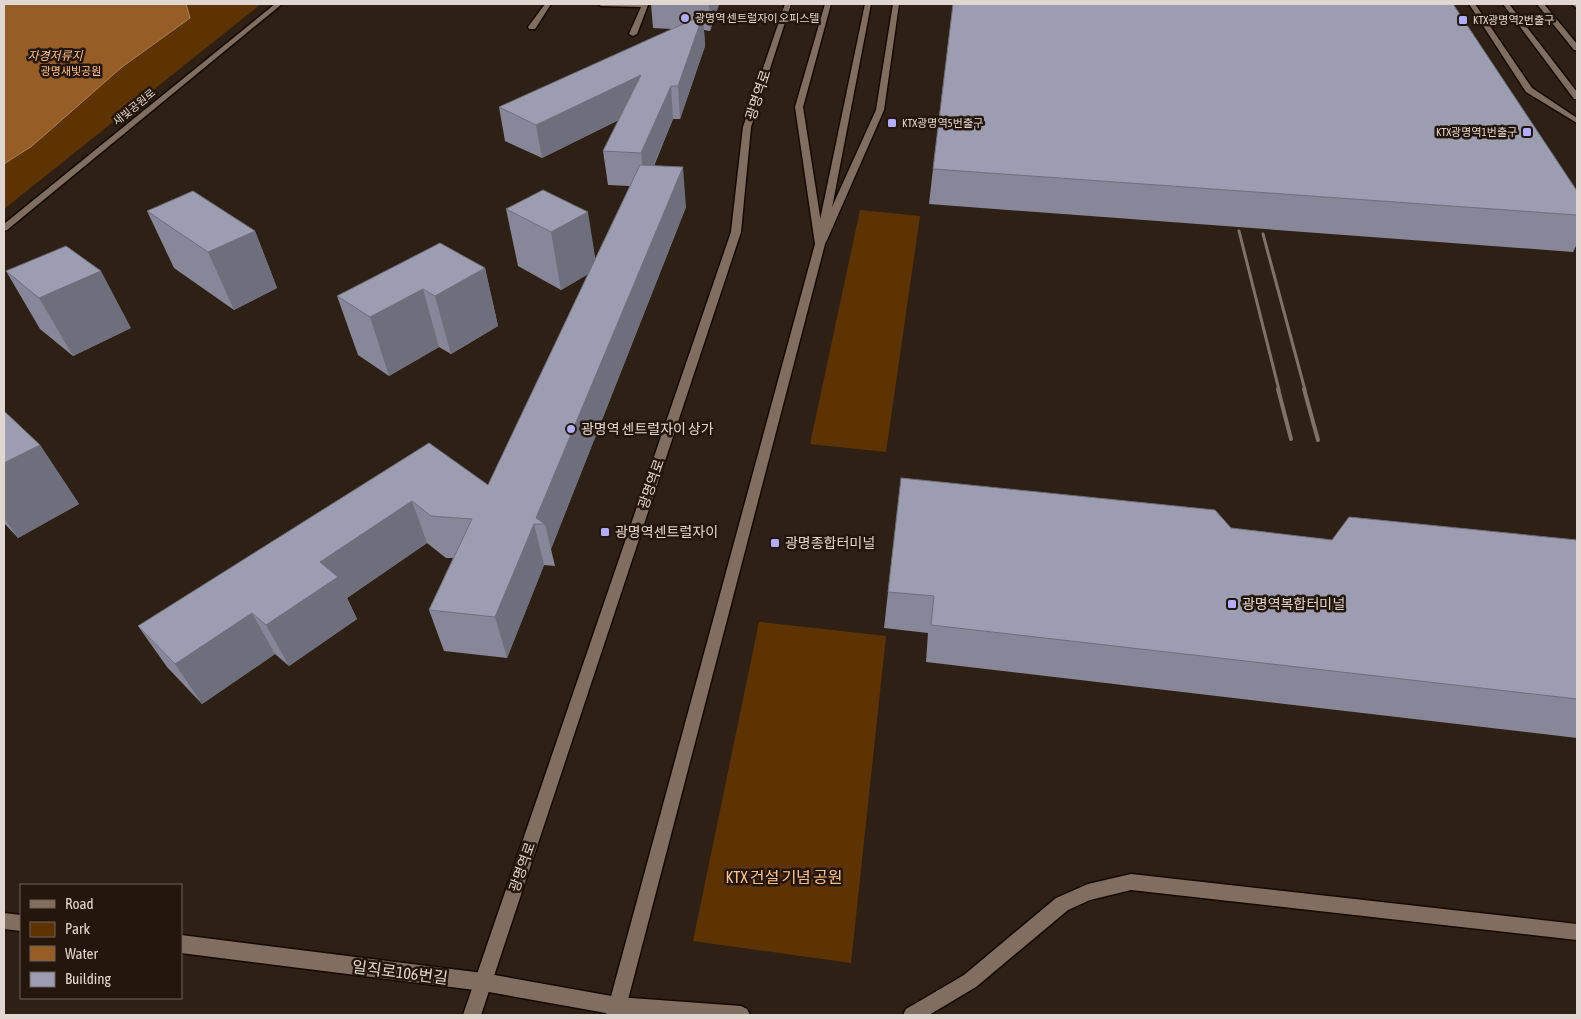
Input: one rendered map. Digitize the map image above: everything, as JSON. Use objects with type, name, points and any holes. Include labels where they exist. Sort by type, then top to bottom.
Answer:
[{"type":"street","name":"새빛공원로","points":[[4,228],[279,4]]},
{"type":"street","points":[[532,28],[548,4]]},
{"type":"street","points":[[600,4],[644,5],[633,34]]},
{"type":"street","name":"광명역로","points":[[472,1015],[736,232],[747,127],[788,4]]},
{"type":"street","points":[[820,244],[799,106],[828,4]]},
{"type":"street","points":[[616,1011],[820,244],[868,4]]},
{"type":"street","points":[[820,244],[880,110],[896,4]]},
{"type":"street","points":[[1472,4],[1529,90],[1577,121]]},
{"type":"street","points":[[1506,4],[1577,97]]},
{"type":"street","points":[[1540,4],[1577,48]]},
{"type":"street","points":[[912,1015],[970,981],[1062,904],[1088,892],[1131,882],[1577,932]]},
{"type":"street","points":[[4,921],[20,923]]},
{"type":"street","name":"일직로106번길","points":[[182,944],[483,982],[616,1011],[741,1015]]},
{"type":"green space","name":"자경저류지","points":[[4,4],[261,4],[4,209]]},
{"type":"green space","points":[[860,210],[920,216],[886,452],[810,444]]},
{"type":"green space","name":"KTX 건설 기념 공원","points":[[759,622],[886,636],[851,963],[693,941]]},
{"type":"water","name":"자경저류지","points":[[4,4],[186,4],[190,18],[122,67],[32,146],[4,164]]},
{"type":"building","points":[[953,4],[1453,4],[1577,191],[1577,215],[933,169]]},
{"type":"building","points":[[703,15],[678,86],[671,86],[641,153],[603,151],[641,75],[536,125],[499,107]]},
{"type":"building","points":[[640,165],[683,167],[536,518],[545,524],[534,524],[495,617],[429,610],[472,519],[431,516],[412,501],[320,562],[338,577],[266,625],[252,613],[175,664],[138,626],[429,443],[488,485]]},
{"type":"building","points":[[543,190],[588,212],[551,232],[506,209]]},
{"type":"building","points":[[193,191],[255,231],[208,252],[147,211]]},
{"type":"building","points":[[440,243],[485,268],[435,296],[423,289],[370,317],[337,296]]},
{"type":"building","points":[[66,246],[101,271],[39,298],[6,271]]},
{"type":"building","points":[[4,411],[40,445],[4,463]]},
{"type":"building","name":"광명역복합터미널","points":[[901,478],[1215,510],[1231,528],[1332,540],[1349,517],[1577,540],[1577,699],[931,625],[934,596],[888,592]]},
{"type":"railway","points":[[1239,231],[1279,390]]},
{"type":"railway","points":[[1263,234],[1305,390]]},
{"type":"railway","points":[[1278,389],[1291,439]]},
{"type":"railway","points":[[1304,389],[1318,440]]},
{"type":"place","name":"광명역 센트럴자이 오피스텔","points":[[685,18]]},
{"type":"place","name":"KTX광명역2번출구","points":[[1463,20]]},
{"type":"place","name":"KTX광명역5번출구","points":[[892,123]]},
{"type":"place","name":"KTX광명역1번출구","points":[[1527,132]]},
{"type":"place","name":"광명역 센트럴자이 상가","points":[[571,429]]},
{"type":"place","name":"광명역센트럴자이","points":[[605,532]]},
{"type":"place","name":"광명종합터미널","points":[[775,543]]},
{"type":"place","name":"광명역복합터미널","points":[[1232,604]]},
{"type":"park label","name":"광명새빛공원","points":[[71,71]]}]
